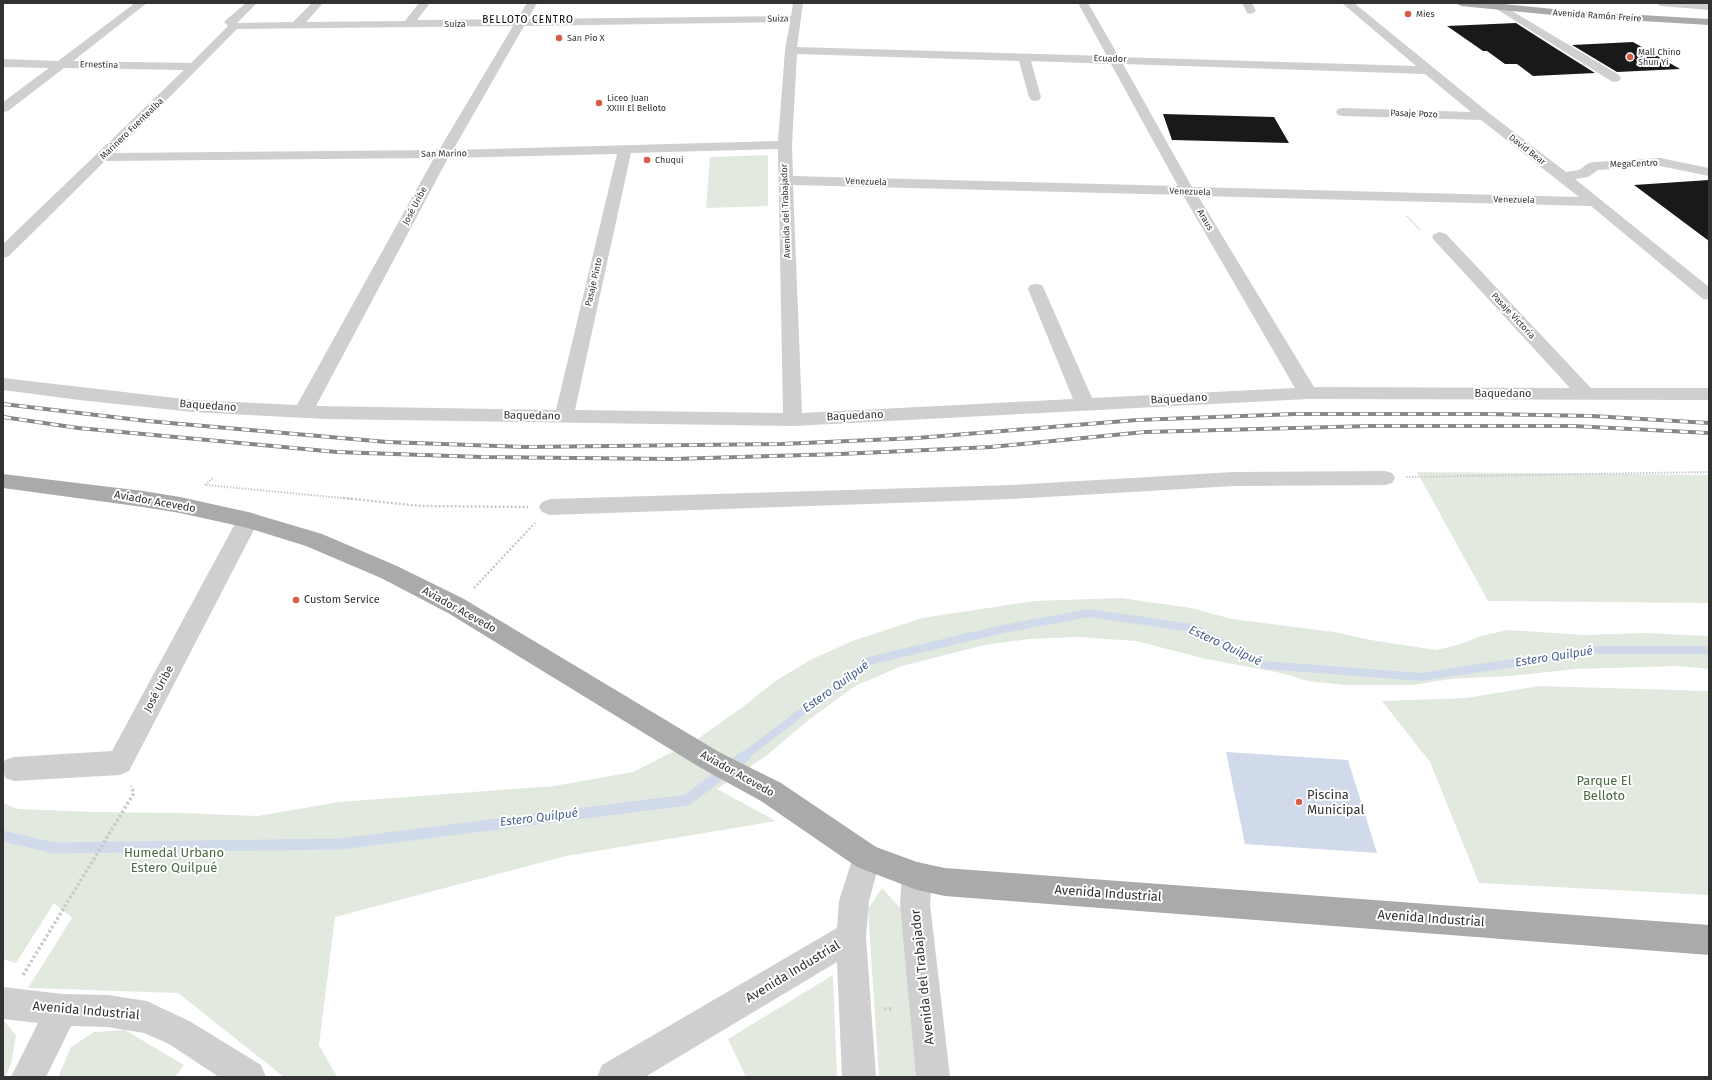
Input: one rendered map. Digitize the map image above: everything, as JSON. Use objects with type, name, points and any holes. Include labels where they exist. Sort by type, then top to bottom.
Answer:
[{"type":"main road","name":"Avenida Ramón Freire","points":[[1461,3],[1709,17]]},
{"type":"main road","name":"Avenida Ramón Freire","points":[[1505,5],[1579,15],[1709,22]]},
{"type":"main road","name":"Aviador Acevedo","points":[[3,481],[143,499],[248,520],[314,540],[389,572],[456,606],[710,760],[771,792],[867,857]]},
{"type":"main road","name":"Avenida Industrial","points":[[867,857],[916,876],[945,882],[1709,940]]},
{"type":"street","points":[[3,108],[142,3]]},
{"type":"street","name":"Marinero Fuentealba","points":[[3,253],[194,67],[234,26],[230,22],[252,3]]},
{"type":"street","points":[[296,25],[318,3]]},
{"type":"street","points":[[408,24],[425,3]]},
{"type":"street","name":"José Uribe","points":[[304,412],[443,154],[532,3]]},
{"type":"street","name":"Avenida del Trabajador","points":[[793,420],[785,145],[791,50],[798,3]]},
{"type":"street","name":"Araus","points":[[1083,3],[1188,192],[1308,393]]},
{"type":"street","name":"David Bear","points":[[1347,3],[1484,116],[1595,202],[1709,295]]},
{"type":"street","points":[[1661,3],[1709,7]]},
{"type":"street","points":[[1505,5],[1615,78]]},
{"type":"street","points":[[666,22],[672,9]]},
{"type":"street","name":"Suiza","points":[[234,26],[666,22],[795,19]]},
{"type":"street","name":"Ecuador","points":[[791,50],[1428,70]]},
{"type":"street","points":[[1024,57],[1035,97]]},
{"type":"street","name":"Ernestina","points":[[3,63],[194,67]]},
{"type":"street","name":"Pasaje Pozo","points":[[1343,112],[1484,116]]},
{"type":"street","name":"San Marino","points":[[103,157],[443,154],[785,145]]},
{"type":"street","name":"Pasaje Pinto","points":[[564,416],[625,149]]},
{"type":"street","name":"MegaCentro","points":[[1562,177],[1583,174],[1594,166],[1660,162],[1709,172]]},
{"type":"street","name":"Venezuela","points":[[785,180],[1595,202]]},
{"type":"street","name":"Pasaje Victoria","points":[[1440,237],[1586,394]]},
{"type":"street","points":[[1036,289],[1085,404]]},
{"type":"street","name":"Baquedano","points":[[3,384],[193,406],[324,413],[793,420],[1308,393],[1709,394]]},
{"type":"street","points":[[550,507],[1012,492],[1234,479],[1385,478]]},
{"type":"street","name":"José Uribe","points":[[14,769],[120,763],[248,520]]},
{"type":"street","name":"Avenida Industrial","points":[[614,1077],[852,937],[854,901],[867,857]]},
{"type":"street","name":"Avenida del Trabajador","points":[[916,876],[915,904],[932,1077]]},
{"type":"street","points":[[852,937],[859,1077]]},
{"type":"street","name":"Avenida Industrial","points":[[4,1003],[62,1010],[108,1011],[147,1017],[180,1033],[249,1077]]},
{"type":"street","points":[[28,1077],[62,1010]]},
{"type":"path","points":[[1390,197],[1426,236],[1440,237]]},
{"type":"path","points":[[1385,478],[1709,472]]},
{"type":"path","points":[[206,485],[421,506],[550,507]]},
{"type":"path","points":[[456,606],[550,507]]},
{"type":"path","points":[[4,1003],[134,793]]},
{"type":"path","points":[[856,1007],[894,1010],[893,1003]]},
{"type":"green space","points":[[768,155],[768,206],[706,208],[710,157]]},
{"type":"green space","points":[[1417,472],[1709,475],[1709,603],[1488,601]]},
{"type":"green space","name":"Humedal Urbano Estero Quilpué","points":[[1121,598],[1191,608],[1232,619],[1334,632],[1371,640],[1436,650],[1458,645],[1481,636],[1508,630],[1584,635],[1646,633],[1709,636],[1709,669],[1678,666],[1576,669],[1510,676],[1451,679],[1413,685],[1345,685],[1308,681],[1281,673],[1206,659],[1136,641],[1077,637],[1029,639],[985,645],[902,666],[855,686],[806,722],[766,756],[717,789],[776,821],[566,856],[335,917],[319,1045],[337,1077],[284,1077],[178,993],[28,988],[72,918],[54,903],[16,963],[3,959],[3,803],[18,809],[258,816],[339,802],[554,786],[633,772],[696,740],[744,706],[774,682],[810,660],[855,640],[922,618],[1034,601]]},
{"type":"green space","name":"Parque El Belloto","points":[[1539,686],[1709,691],[1709,895],[1479,883],[1430,762],[1382,701],[1466,698]]},
{"type":"green space","points":[[882,888],[902,910],[918,1077],[879,1077],[868,909]]},
{"type":"green space","points":[[833,975],[837,1077],[746,1077],[728,1039]]},
{"type":"green space","points":[[3,1020],[16,1035],[11,1064],[5,1077],[3,1077]]},
{"type":"green space","points":[[125,1030],[184,1065],[175,1077],[58,1077],[71,1047],[94,1032]]},
{"type":"water","name":"Piscina Municipal","points":[[1226,752],[1348,760],[1377,853],[1245,844]]},
{"type":"building","points":[[1516,23],[1595,73],[1533,76],[1517,64],[1505,64],[1447,26]]},
{"type":"building","name":"Mall Chino Shun Yi","points":[[1633,42],[1680,69],[1617,72],[1572,45]]},
{"type":"building","points":[[1163,114],[1274,117],[1289,143],[1172,140]]},
{"type":"building","points":[[1709,180],[1709,241],[1634,185]]},
{"type":"waterway","name":"Estero Quilpué","points":[[743,757],[869,661],[998,630],[1089,613],[1193,628],[1265,665],[1421,677],[1596,650],[1709,650]]},
{"type":"waterway","name":"Estero Quilpué","points":[[3,836],[54,848],[340,844],[687,800],[745,756]]},
{"type":"railway","points":[[3,404],[147,421],[387,442],[525,447],[781,444],[917,438],[1137,420],[1295,414],[1487,414],[1592,416],[1709,423]]},
{"type":"railway","points":[[3,417],[78,428],[337,452],[481,457],[673,459],[840,454],[991,447],[1145,432],[1370,426],[1573,426],[1709,433]]},
{"type":"place","name":"Mies","points":[[1408,14]]},
{"type":"place","name":"San Pío X","points":[[559,38]]},
{"type":"place","name":"Mall Chino Shun Yi","points":[[1630,57]]},
{"type":"place","name":"Liceo Juan XXIII El Belloto","points":[[599,103]]},
{"type":"place","name":"Chuqui","points":[[647,160]]},
{"type":"place","name":"Custom Service","points":[[296,600]]},
{"type":"place","name":"Piscina Municipal","points":[[1299,802]]},
{"type":"district","name":"BELLOTO CENTRO","points":[[528,20]]}]
